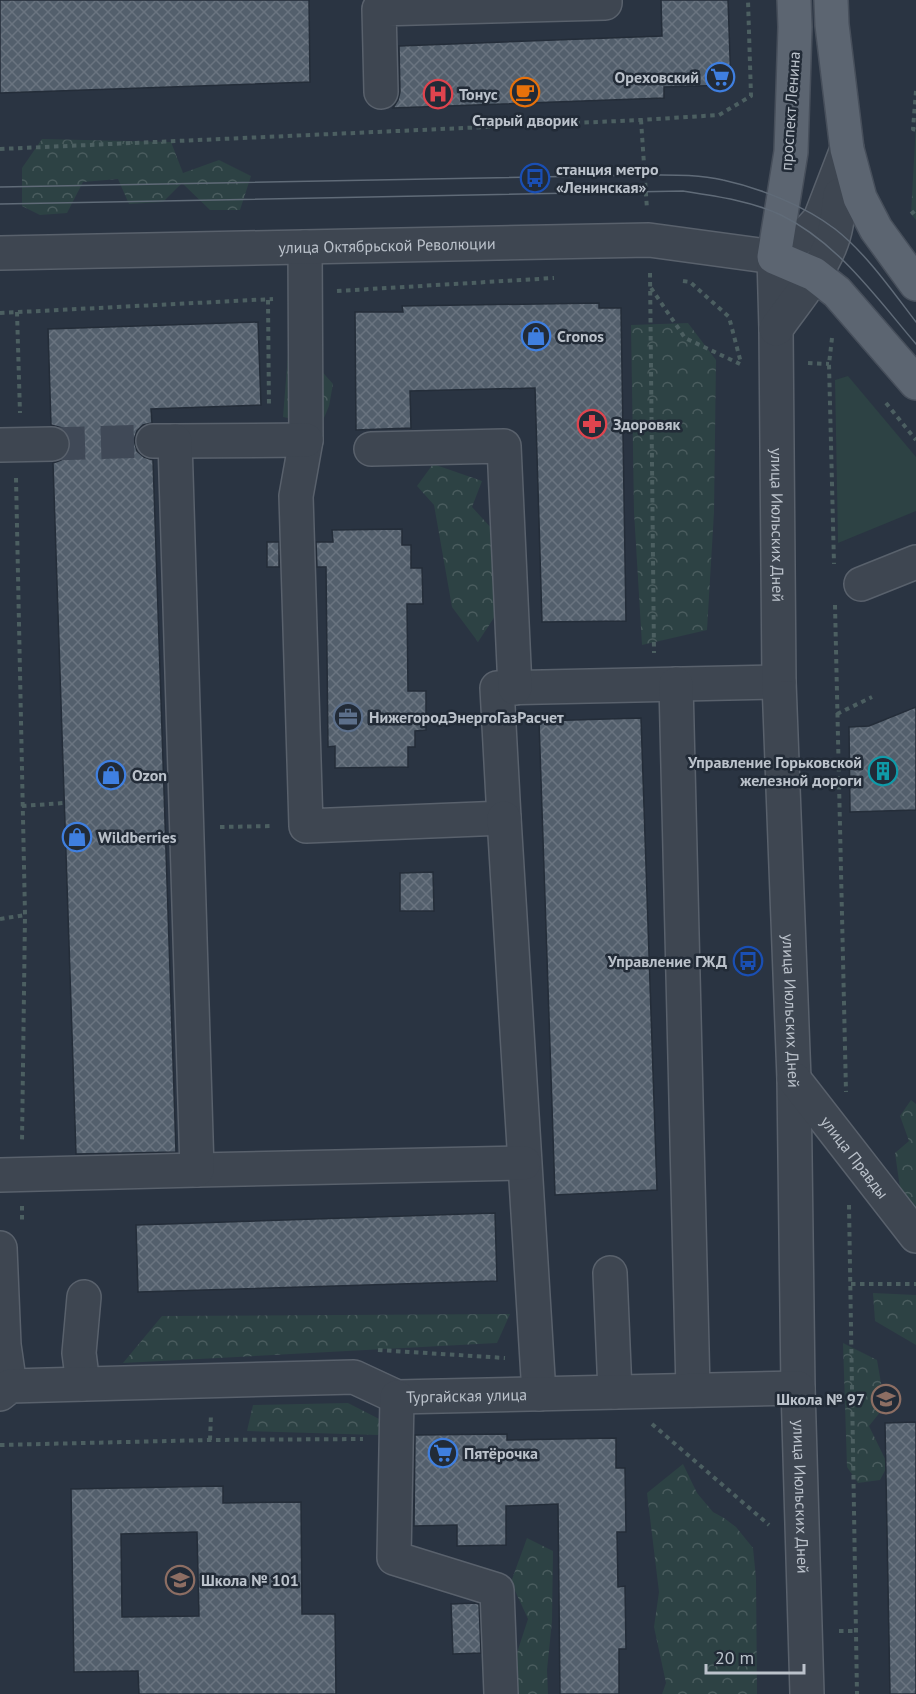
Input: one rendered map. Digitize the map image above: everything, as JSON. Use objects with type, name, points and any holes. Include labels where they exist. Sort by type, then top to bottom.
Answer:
[{"type":"main road","name":"проспект Ленина","points":[[774,257],[791,152],[794,0]]},
{"type":"main road","points":[[831,0],[847,149],[860,198],[876,229],[916,284]]},
{"type":"main road","name":"улица Октябрьской Революции","points":[[774,257],[814,274],[843,300],[916,383]]},
{"type":"street","points":[[381,92],[379,9],[604,3],[605,0]]},
{"type":"street","points":[[774,257],[809,231],[820,219],[847,149]]},
{"type":"street","points":[[776,329],[830,247],[836,230],[847,149]]},
{"type":"street","name":"улица Октябрьской Революции","points":[[0,253],[649,240],[774,257]]},
{"type":"street","points":[[304,247],[306,440],[296,496],[306,826],[504,818]]},
{"type":"street","name":"улица Июльских Дней","points":[[774,257],[779,682],[794,1079],[798,1388],[807,1694]]},
{"type":"street","points":[[12,436],[52,444]]},
{"type":"street","points":[[197,1170],[186,828],[164,441],[306,440]]},
{"type":"street","points":[[371,449],[504,446],[515,688]]},
{"type":"street","points":[[843,585],[916,562]]},
{"type":"street","points":[[539,1394],[497,688],[665,673],[779,682]]},
{"type":"street","points":[[665,673],[693,1390]]},
{"type":"street","name":"улица Правды","points":[[794,1079],[916,1236]]},
{"type":"street","points":[[11,1175],[524,1163]]},
{"type":"street","points":[[5,1390],[4,1345],[11,1241]]},
{"type":"street","points":[[610,1273],[615,1392]]},
{"type":"street","points":[[83,1384],[80,1353],[84,1297]]},
{"type":"street","name":"Тургайская улица","points":[[5,1390],[83,1384],[354,1377],[397,1397],[798,1388]]},
{"type":"street","points":[[397,1397],[394,1558],[497,1590],[501,1694]]},
{"type":"path","points":[[0,149],[719,115],[751,96],[748,0]]},
{"type":"path","points":[[916,91],[913,129],[916,130]]},
{"type":"path","points":[[641,120],[644,158]]},
{"type":"path","points":[[911,214],[916,210]]},
{"type":"path","points":[[638,273],[650,272],[660,275]]},
{"type":"path","points":[[650,272],[665,673]]},
{"type":"path","points":[[0,313],[268,300],[306,292],[555,278]]},
{"type":"path","points":[[650,288],[685,338],[741,364],[729,317],[690,282],[680,280]]},
{"type":"path","points":[[268,300],[269,410]]},
{"type":"path","points":[[11,1241],[11,1175],[25,915],[12,436],[17,312]]},
{"type":"path","points":[[839,346],[832,338],[829,364],[843,585],[837,714],[847,1146]]},
{"type":"path","points":[[881,397],[916,440]]},
{"type":"path","points":[[837,714],[872,697]]},
{"type":"path","points":[[22,806],[64,803]]},
{"type":"path","points":[[186,828],[306,826]]},
{"type":"path","points":[[0,919],[25,915]]},
{"type":"path","points":[[849,1203],[857,1694]]},
{"type":"path","points":[[851,1284],[916,1284]]},
{"type":"path","points":[[371,1350],[509,1358],[536,1356]]},
{"type":"path","points":[[651,1423],[776,1531]]},
{"type":"path","points":[[0,1445],[198,1440],[396,1439]]},
{"type":"green space","points":[[916,123],[916,220],[911,214]]},
{"type":"green space","points":[[42,139],[171,142],[183,173],[219,160],[251,176],[240,210],[210,210],[182,183],[163,202],[129,204],[118,179],[83,182],[67,213],[40,215],[22,206],[22,168]]},
{"type":"green space","points":[[688,323],[716,360],[714,512],[707,630],[642,645],[634,512],[631,325]]},
{"type":"green space","points":[[317,340],[318,367],[333,384],[329,406],[321,425],[283,417],[289,342]]},
{"type":"green space","points":[[848,376],[916,457],[916,511],[838,543],[835,380]]},
{"type":"green space","points":[[433,464],[482,481],[472,507],[493,530],[499,610],[478,642],[452,607],[434,505],[417,486]]},
{"type":"green space","points":[[911,1100],[916,1104],[916,1226],[903,1209],[895,1153],[909,1141],[900,1116]]},
{"type":"green space","points":[[873,1293],[916,1295],[916,1345],[875,1321]]},
{"type":"green space","points":[[510,1314],[497,1343],[123,1363],[162,1316]]},
{"type":"green space","points":[[843,1343],[877,1360],[885,1406],[869,1426],[888,1465],[880,1480],[858,1483],[847,1467]]},
{"type":"green space","points":[[348,1403],[387,1423],[378,1435],[247,1431],[253,1405]]},
{"type":"green space","points":[[683,1464],[697,1493],[713,1512],[736,1527],[753,1548],[756,1578],[757,1694],[662,1694],[666,1683],[654,1627],[659,1592],[647,1493]]},
{"type":"green space","points":[[527,1538],[553,1551],[552,1621],[547,1670],[548,1694],[518,1694],[512,1668],[528,1619],[511,1582]]},
{"type":"building","points":[[0,0],[309,0],[310,82],[0,93]]},
{"type":"building","points":[[661,0],[728,0],[731,85],[664,87],[664,98],[393,108],[400,92],[399,46],[662,36]]},
{"type":"building","points":[[599,303],[599,308],[621,308],[626,621],[542,622],[535,388],[410,391],[411,428],[356,430],[355,312],[403,312],[402,306]]},
{"type":"building","points":[[258,322],[261,405],[151,409],[152,423],[143,425],[137,431],[134,440],[137,451],[153,460],[176,1152],[76,1154],[53,463],[68,454],[71,443],[62,428],[51,425],[48,329]]},
{"type":"building","points":[[402,529],[402,545],[411,545],[411,568],[422,568],[423,604],[407,604],[408,691],[426,691],[426,730],[415,731],[415,747],[408,747],[408,767],[335,768],[335,746],[328,747],[326,567],[317,567],[316,542],[333,542],[332,530]]},
{"type":"building","points":[[267,542],[279,542],[279,567],[267,567]]},
{"type":"building","name":"Управление Горьковской железной дороги","points":[[916,707],[916,810],[850,812],[849,727],[869,726]]},
{"type":"building","points":[[641,718],[657,1190],[555,1195],[539,721]]},
{"type":"building","points":[[433,872],[434,911],[400,911],[400,873]]},
{"type":"building","points":[[495,1213],[497,1281],[138,1292],[136,1225]]},
{"type":"building","points":[[916,1422],[916,1694],[890,1694],[885,1423]]},
{"type":"building","points":[[507,1434],[507,1440],[616,1438],[616,1468],[625,1468],[626,1532],[617,1532],[618,1587],[625,1586],[626,1649],[619,1649],[619,1694],[560,1694],[558,1504],[506,1506],[506,1545],[457,1546],[457,1525],[414,1526],[415,1435]]},
{"type":"building","points":[[223,1486],[223,1503],[301,1502],[302,1614],[335,1614],[336,1694],[139,1694],[138,1671],[74,1672],[71,1489]],"holes":[[[197,1532],[199,1616],[122,1617],[121,1534]]]},
{"type":"building","points":[[451,1604],[479,1604],[481,1653],[453,1654]]},
{"type":"tunnel","points":[[52,444],[153,441]]},
{"type":"tram line","points":[[0,187],[645,175],[713,178],[737,183],[782,199],[835,229],[868,261],[916,322]]},
{"type":"tram line","points":[[0,204],[683,191],[758,206],[802,227],[821,240],[855,272],[916,344]]},
{"type":"place","name":"Ореховский","points":[[720,77]]},
{"type":"place","name":"Старый дворик","points":[[525,92]]},
{"type":"place","name":"Тонус","points":[[438,94]]},
{"type":"place","name":"станция метро «Ленинская»","points":[[535,178]]},
{"type":"place","name":"Cronos","points":[[536,336]]},
{"type":"place","name":"Здоровяк","points":[[592,424]]},
{"type":"place","name":"НижегородЭнергоГазРасчет","points":[[348,717]]},
{"type":"place","name":"Управление Горьковской железной дороги","points":[[883,771]]},
{"type":"place","name":"Ozon","points":[[111,775]]},
{"type":"place","name":"Wildberries","points":[[77,837]]},
{"type":"place","name":"Управление ГЖД","points":[[748,961]]},
{"type":"place","name":"Школа № 97","points":[[886,1399]]},
{"type":"place","name":"Пятёрочка","points":[[443,1453]]},
{"type":"place","name":"Школа № 101","points":[[180,1580]]}]
